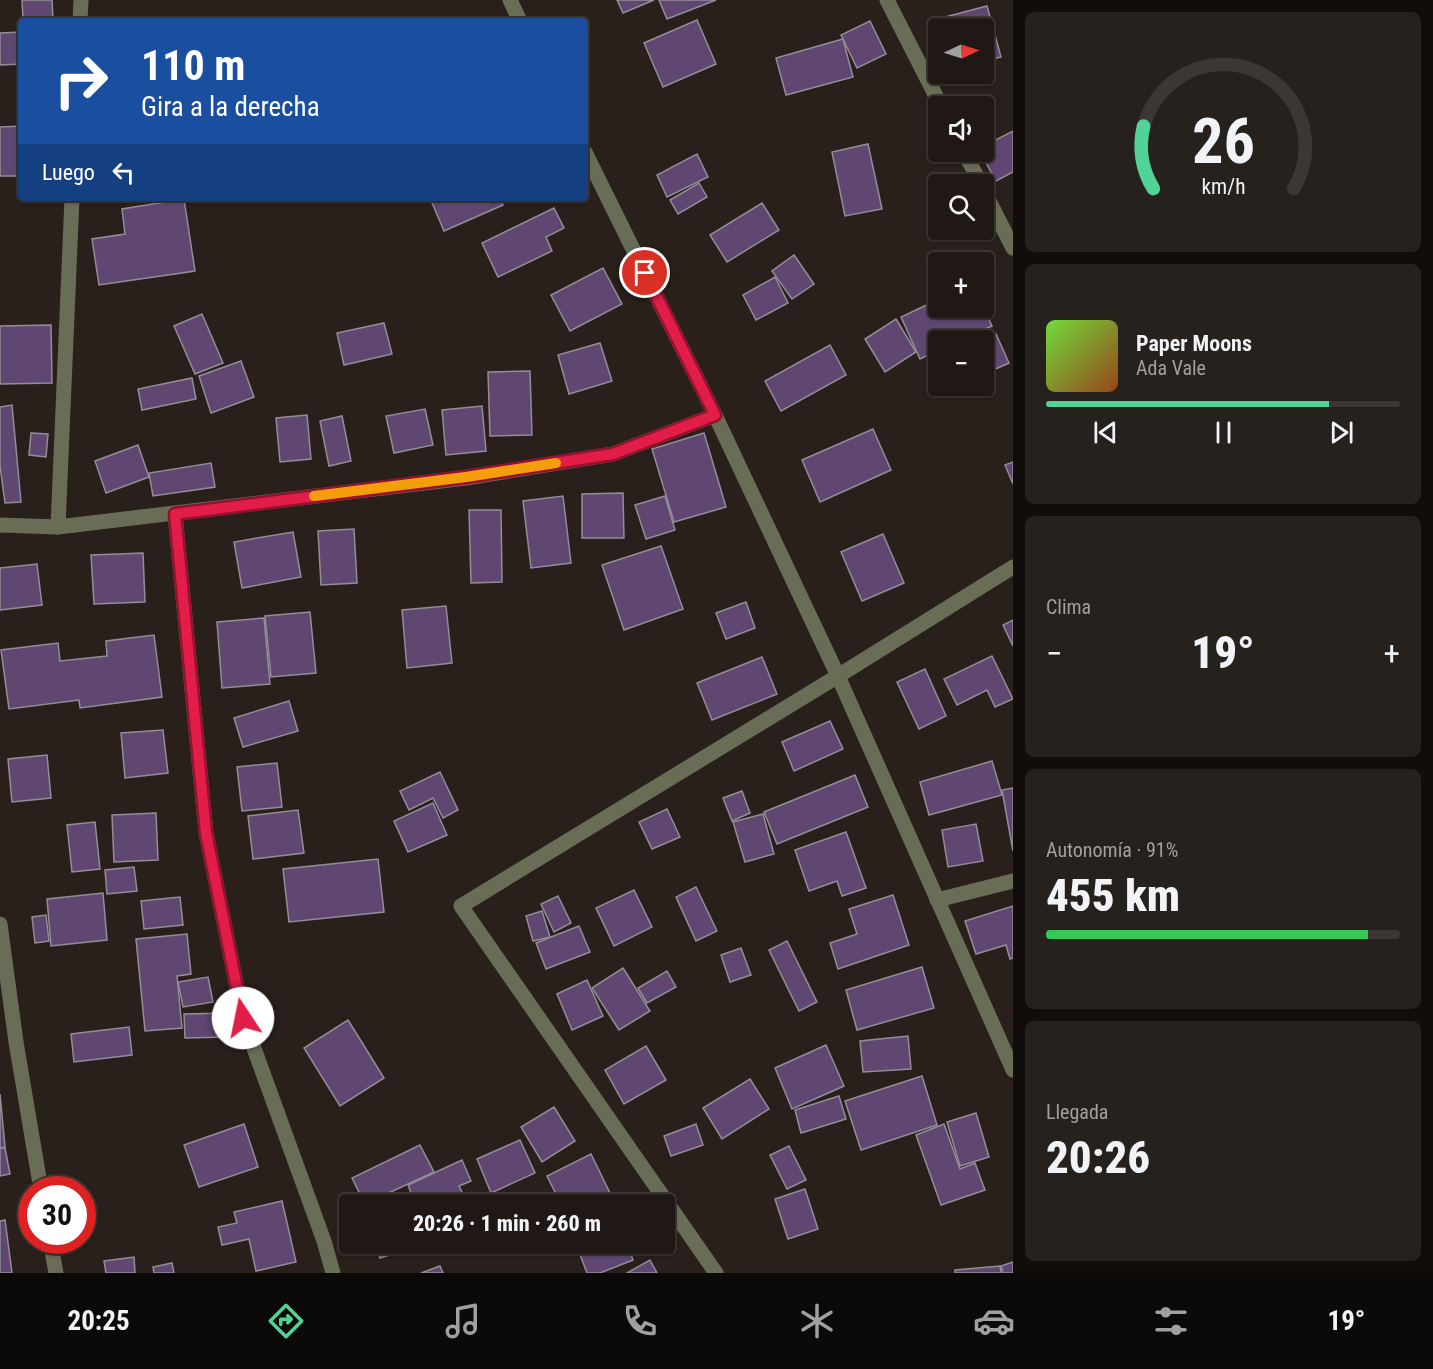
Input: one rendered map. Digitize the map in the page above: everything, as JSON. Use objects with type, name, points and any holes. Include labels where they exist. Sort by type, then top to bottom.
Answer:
[{"type":"street","points":[[80,18],[81,0]]},
{"type":"street","points":[[510,0],[519,18]]},
{"type":"street","points":[[887,0],[936,96]]},
{"type":"street","points":[[588,158],[715,415],[838,676],[1013,1070]]},
{"type":"street","points":[[58,527],[72,201]]},
{"type":"street","points":[[994,211],[1013,248]]},
{"type":"street","points":[[0,525],[58,527],[466,477],[613,454],[715,415]]},
{"type":"street","points":[[175,514],[206,833],[243,1018],[324,1241],[333,1273]]},
{"type":"street","points":[[716,1273],[461,906],[1013,567]]},
{"type":"street","points":[[937,900],[1013,881]]},
{"type":"street","points":[[0,924],[15,1042],[39,1176]]},
{"type":"street","points":[[53,1254],[56,1273]]},
{"type":"building","points":[[22,0],[52,0],[53,18],[23,18]]},
{"type":"building","points":[[617,0],[654,0],[623,13]]},
{"type":"building","points":[[659,0],[716,0],[667,19]]},
{"type":"building","points":[[987,6],[990,18],[945,18]]},
{"type":"building","points":[[697,20],[716,64],[663,87],[644,43]]},
{"type":"building","points":[[870,21],[886,54],[857,68],[841,35]]},
{"type":"building","points":[[18,32],[18,64],[0,65],[0,33]]},
{"type":"building","points":[[994,32],[1001,57],[994,59]]},
{"type":"building","points":[[843,39],[853,77],[786,95],[776,58]]},
{"type":"building","points":[[18,126],[18,176],[0,176],[0,127]]},
{"type":"building","points":[[1013,131],[1013,172],[996,181],[986,162],[994,162],[994,141]]},
{"type":"building","points":[[868,144],[882,209],[845,216],[832,152]]},
{"type":"building","points":[[697,154],[708,177],[667,197],[657,175]]},
{"type":"building","points":[[699,183],[707,197],[678,214],[670,200]]},
{"type":"building","points":[[184,201],[195,271],[99,285],[92,239],[125,234],[122,209]]},
{"type":"building","points":[[431,201],[501,201],[503,205],[444,231]]},
{"type":"building","points":[[762,203],[779,230],[727,262],[710,235]]},
{"type":"building","points":[[554,208],[564,228],[546,237],[552,251],[498,277],[482,243]]},
{"type":"building","points":[[794,255],[814,284],[792,299],[772,271]]},
{"type":"building","points":[[603,268],[622,304],[570,331],[551,295]]},
{"type":"building","points":[[775,277],[788,303],[756,320],[743,295]]},
{"type":"building","points":[[928,304],[928,318],[988,318],[992,326],[983,330],[928,330],[928,355],[920,359],[901,317]]},
{"type":"building","points":[[202,314],[223,363],[195,374],[174,326]]},
{"type":"building","points":[[896,319],[916,352],[885,372],[865,339]]},
{"type":"building","points":[[384,323],[392,354],[344,365],[337,333]]},
{"type":"building","points":[[51,325],[52,383],[0,384],[0,326]]},
{"type":"building","points":[[996,334],[1009,363],[994,370],[994,335]]},
{"type":"building","points":[[600,343],[612,381],[569,394],[558,355]]},
{"type":"building","points":[[830,345],[846,375],[781,411],[765,381]]},
{"type":"building","points":[[241,361],[254,397],[211,413],[199,376]]},
{"type":"building","points":[[530,371],[532,435],[490,436],[488,372]]},
{"type":"building","points":[[192,378],[196,399],[142,410],[138,389]]},
{"type":"building","points":[[12,405],[21,502],[5,503],[0,466],[0,407]]},
{"type":"building","points":[[482,406],[486,451],[446,455],[442,410]]},
{"type":"building","points":[[425,409],[433,445],[394,453],[386,416]]},
{"type":"building","points":[[307,415],[311,459],[280,462],[276,418]]},
{"type":"building","points":[[342,416],[351,461],[329,466],[320,421]]},
{"type":"building","points":[[873,429],[891,470],[820,502],[802,460]]},
{"type":"building","points":[[31,433],[48,434],[46,457],[29,455]]},
{"type":"building","points":[[704,433],[726,507],[674,522],[652,449]]},
{"type":"building","points":[[138,445],[149,477],[106,493],[95,461]]},
{"type":"building","points":[[1013,462],[1013,484],[1005,465]]},
{"type":"building","points":[[211,463],[215,487],[153,496],[149,473]]},
{"type":"building","points":[[623,493],[624,538],[582,538],[582,494]]},
{"type":"building","points":[[563,496],[571,563],[531,568],[523,501]]},
{"type":"building","points":[[665,496],[675,530],[646,539],[635,505]]},
{"type":"building","points":[[469,510],[501,510],[502,582],[471,583]]},
{"type":"building","points":[[354,529],[357,583],[321,585],[318,531]]},
{"type":"building","points":[[293,532],[301,577],[242,588],[234,542]]},
{"type":"building","points":[[883,534],[904,583],[862,601],[841,552]]},
{"type":"building","points":[[661,546],[683,609],[624,630],[602,565]]},
{"type":"building","points":[[143,553],[145,602],[94,604],[91,555]]},
{"type":"building","points":[[37,564],[42,605],[0,610],[0,568]]},
{"type":"building","points":[[746,602],[755,628],[726,639],[716,613]]},
{"type":"building","points":[[446,606],[452,663],[407,668],[402,610]]},
{"type":"building","points":[[310,612],[316,673],[271,677],[265,616]]},
{"type":"building","points":[[264,618],[270,684],[222,688],[217,622]]},
{"type":"building","points":[[1013,620],[1013,646],[1003,625]]},
{"type":"building","points":[[154,635],[162,697],[80,708],[79,700],[9,709],[1,650],[58,643],[60,661],[107,656],[106,641]]},
{"type":"building","points":[[992,656],[1013,699],[995,707],[987,690],[957,705],[944,679]]},
{"type":"building","points":[[762,657],[777,694],[712,720],[697,683]]},
{"type":"building","points":[[925,669],[946,716],[919,729],[897,682]]},
{"type":"building","points":[[289,701],[298,731],[243,747],[234,718]]},
{"type":"building","points":[[830,721],[843,749],[794,771],[782,742]]},
{"type":"building","points":[[163,730],[168,773],[125,778],[121,733]]},
{"type":"building","points":[[47,755],[51,798],[12,802],[8,759]]},
{"type":"building","points":[[992,761],[1002,795],[929,815],[920,782]]},
{"type":"building","points":[[277,763],[282,807],[242,811],[237,767]]},
{"type":"building","points":[[440,772],[458,810],[443,818],[433,798],[409,810],[400,791]]},
{"type":"building","points":[[855,775],[868,807],[777,844],[764,812]]},
{"type":"building","points":[[1013,788],[1013,851],[1002,790]]},
{"type":"building","points":[[742,791],[750,813],[732,821],[723,798]]},
{"type":"building","points":[[433,803],[447,835],[408,852],[394,821]]},
{"type":"building","points":[[667,809],[680,837],[652,849],[639,822]]},
{"type":"building","points":[[298,810],[304,853],[253,859],[248,816]]},
{"type":"building","points":[[156,813],[158,860],[114,862],[112,815]]},
{"type":"building","points":[[763,814],[774,854],[745,862],[733,822]]},
{"type":"building","points":[[95,822],[100,869],[72,872],[67,825]]},
{"type":"building","points":[[976,824],[983,861],[948,867],[942,830]]},
{"type":"building","points":[[846,832],[866,888],[842,896],[837,881],[809,891],[795,850]]},
{"type":"building","points":[[378,859],[384,912],[289,922],[283,869]]},
{"type":"building","points":[[134,867],[137,891],[107,894],[105,870]]},
{"type":"building","points":[[696,887],[717,931],[696,941],[676,897]]},
{"type":"building","points":[[634,890],[652,927],[614,946],[596,908]]},
{"type":"building","points":[[103,893],[107,940],[51,946],[47,899]]},
{"type":"building","points":[[893,895],[909,945],[838,969],[830,943],[857,934],[849,909]]},
{"type":"building","points":[[558,896],[571,923],[554,932],[541,904]]},
{"type":"building","points":[[180,897],[183,925],[144,929],[141,901]]},
{"type":"building","points":[[1013,906],[1013,958],[1010,959],[1006,945],[976,954],[965,921]]},
{"type":"building","points":[[542,911],[550,937],[533,941],[526,916]]},
{"type":"building","points":[[46,915],[49,941],[35,943],[32,917]]},
{"type":"building","points":[[579,926],[590,952],[546,969],[536,943]]},
{"type":"building","points":[[187,934],[191,974],[177,976],[182,1028],[145,1031],[136,939]]},
{"type":"building","points":[[787,941],[817,1002],[799,1011],[769,950]]},
{"type":"building","points":[[741,948],[751,975],[730,982],[721,955]]},
{"type":"building","points":[[922,967],[934,1008],[857,1030],[846,990]]},
{"type":"building","points":[[623,968],[650,1011],[619,1030],[592,988]]},
{"type":"building","points":[[667,971],[676,987],[647,1003],[638,988]]},
{"type":"building","points":[[208,977],[213,1002],[183,1007],[178,982]]},
{"type":"building","points":[[587,980],[603,1016],[572,1030],[557,994]]},
{"type":"building","points":[[226,1013],[227,1037],[185,1038],[184,1014]]},
{"type":"building","points":[[348,1020],[384,1078],[340,1106],[304,1048]]},
{"type":"building","points":[[129,1027],[132,1055],[74,1062],[71,1034]]},
{"type":"building","points":[[908,1036],[911,1069],[863,1072],[860,1041]]},
{"type":"building","points":[[826,1045],[844,1086],[792,1109],[775,1068]]},
{"type":"building","points":[[646,1046],[666,1080],[624,1104],[605,1070]]},
{"type":"building","points":[[922,1076],[937,1125],[861,1150],[845,1101]]},
{"type":"building","points":[[750,1079],[769,1109],[722,1139],[703,1108]]},
{"type":"building","points":[[0,1094],[5,1147],[0,1148]]},
{"type":"building","points":[[839,1096],[846,1119],[801,1133],[795,1110]]},
{"type":"building","points":[[554,1107],[575,1141],[542,1162],[521,1127]]},
{"type":"building","points":[[976,1113],[989,1157],[960,1166],[947,1122]]},
{"type":"building","points":[[244,1124],[258,1167],[199,1187],[184,1145]]},
{"type":"building","points":[[696,1124],[703,1145],[671,1156],[664,1136]]},
{"type":"building","points":[[944,1124],[960,1169],[975,1163],[985,1190],[941,1205],[916,1135]]},
{"type":"building","points":[[520,1140],[535,1173],[491,1193],[477,1159]]},
{"type":"building","points":[[420,1145],[434,1172],[387,1194],[360,1194],[352,1178]]},
{"type":"building","points":[[789,1146],[806,1180],[787,1189],[770,1155]]},
{"type":"building","points":[[0,1148],[5,1148],[10,1174],[0,1176]]},
{"type":"building","points":[[591,1154],[610,1193],[556,1194],[547,1176]]},
{"type":"building","points":[[462,1160],[471,1181],[459,1186],[463,1194],[411,1194],[408,1185]]},
{"type":"building","points":[[805,1189],[818,1229],[788,1239],[775,1199]]},
{"type":"building","points":[[282,1201],[296,1262],[256,1271],[249,1239],[222,1245],[218,1227],[237,1223],[234,1212]]},
{"type":"building","points":[[5,1220],[12,1273],[0,1273],[0,1221]]},
{"type":"building","points":[[379,1254],[392,1254],[380,1258]]},
{"type":"building","points":[[580,1254],[631,1254],[633,1260],[600,1273],[587,1273]]},
{"type":"building","points":[[134,1257],[135,1273],[106,1273],[104,1261]]},
{"type":"building","points":[[650,1260],[657,1273],[627,1273]]},
{"type":"building","points":[[1013,1262],[1013,1273],[1003,1273],[1001,1266]]},
{"type":"building","points":[[172,1263],[174,1273],[154,1273],[153,1267]]},
{"type":"building","points":[[440,1266],[443,1273],[421,1273]]},
{"type":"building","points":[[1000,1266],[1001,1273],[955,1273],[955,1270]]},
{"type":"slow traffic","points":[[314,496],[556,463]]},
{"type":"route","points":[[243,1018],[206,833],[175,514],[466,477],[613,454],[715,415],[645,273]]}]
